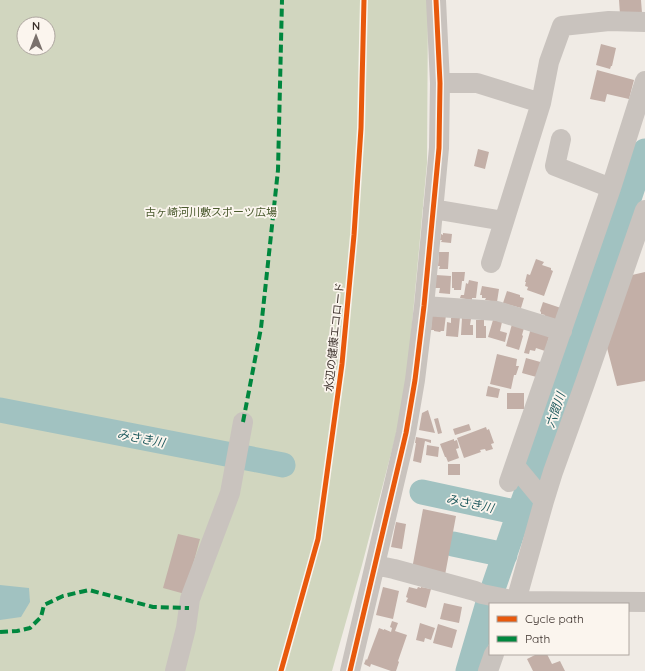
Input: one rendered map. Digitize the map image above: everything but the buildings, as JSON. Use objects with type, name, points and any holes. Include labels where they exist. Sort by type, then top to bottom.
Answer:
[{"type":"street","points":[[350,671],[406,433],[415,380],[424,306],[439,148],[440,83],[436,0]]},
{"type":"street","points":[[491,263],[541,103],[549,62],[562,26],[609,21],[645,22]]},
{"type":"street","points":[[544,501],[512,474],[611,188],[645,81]]},
{"type":"street","points":[[440,83],[477,83],[541,103]]},
{"type":"street","points":[[561,139],[554,166],[611,188]]},
{"type":"street","points":[[433,210],[504,221]]},
{"type":"street","points":[[512,602],[544,501],[645,210]]},
{"type":"street","points":[[424,306],[497,312],[562,330]]},
{"type":"street","points":[[175,671],[186,628],[190,599],[230,493],[243,422]]},
{"type":"street","points":[[375,566],[394,569],[512,602],[645,602]]},
{"type":"street","points":[[488,671],[494,655]]},
{"type":"green space","name":"古ヶ崎河川敷スポーツ広場","points":[[0,0],[428,0],[427,163],[405,400],[362,565],[332,671],[0,671]]},
{"type":"water","points":[[0,585],[29,588],[30,602],[21,617],[0,620]]},
{"type":"waterway","name":"六間川","points":[[468,671],[488,603],[590,315],[645,151]]},
{"type":"waterway","name":"みさき川","points":[[0,410],[283,465]]},
{"type":"waterway","name":"みさき川","points":[[422,492],[519,513]]},
{"type":"waterway","points":[[453,544],[505,555]]},
{"type":"marked path","points":[[243,422],[261,328],[278,170],[282,0]]},
{"type":"marked path","points":[[0,632],[17,631],[30,628],[41,617],[44,605],[63,596],[89,590],[153,607],[189,608]]},
{"type":"cycle path","name":"水辺の健康エコロード","points":[[281,671],[318,539],[342,364],[354,235],[361,128],[364,0]]},
{"type":"cycle path","points":[[350,671],[406,433],[415,380],[424,306],[439,148],[440,83],[436,0]]}]
